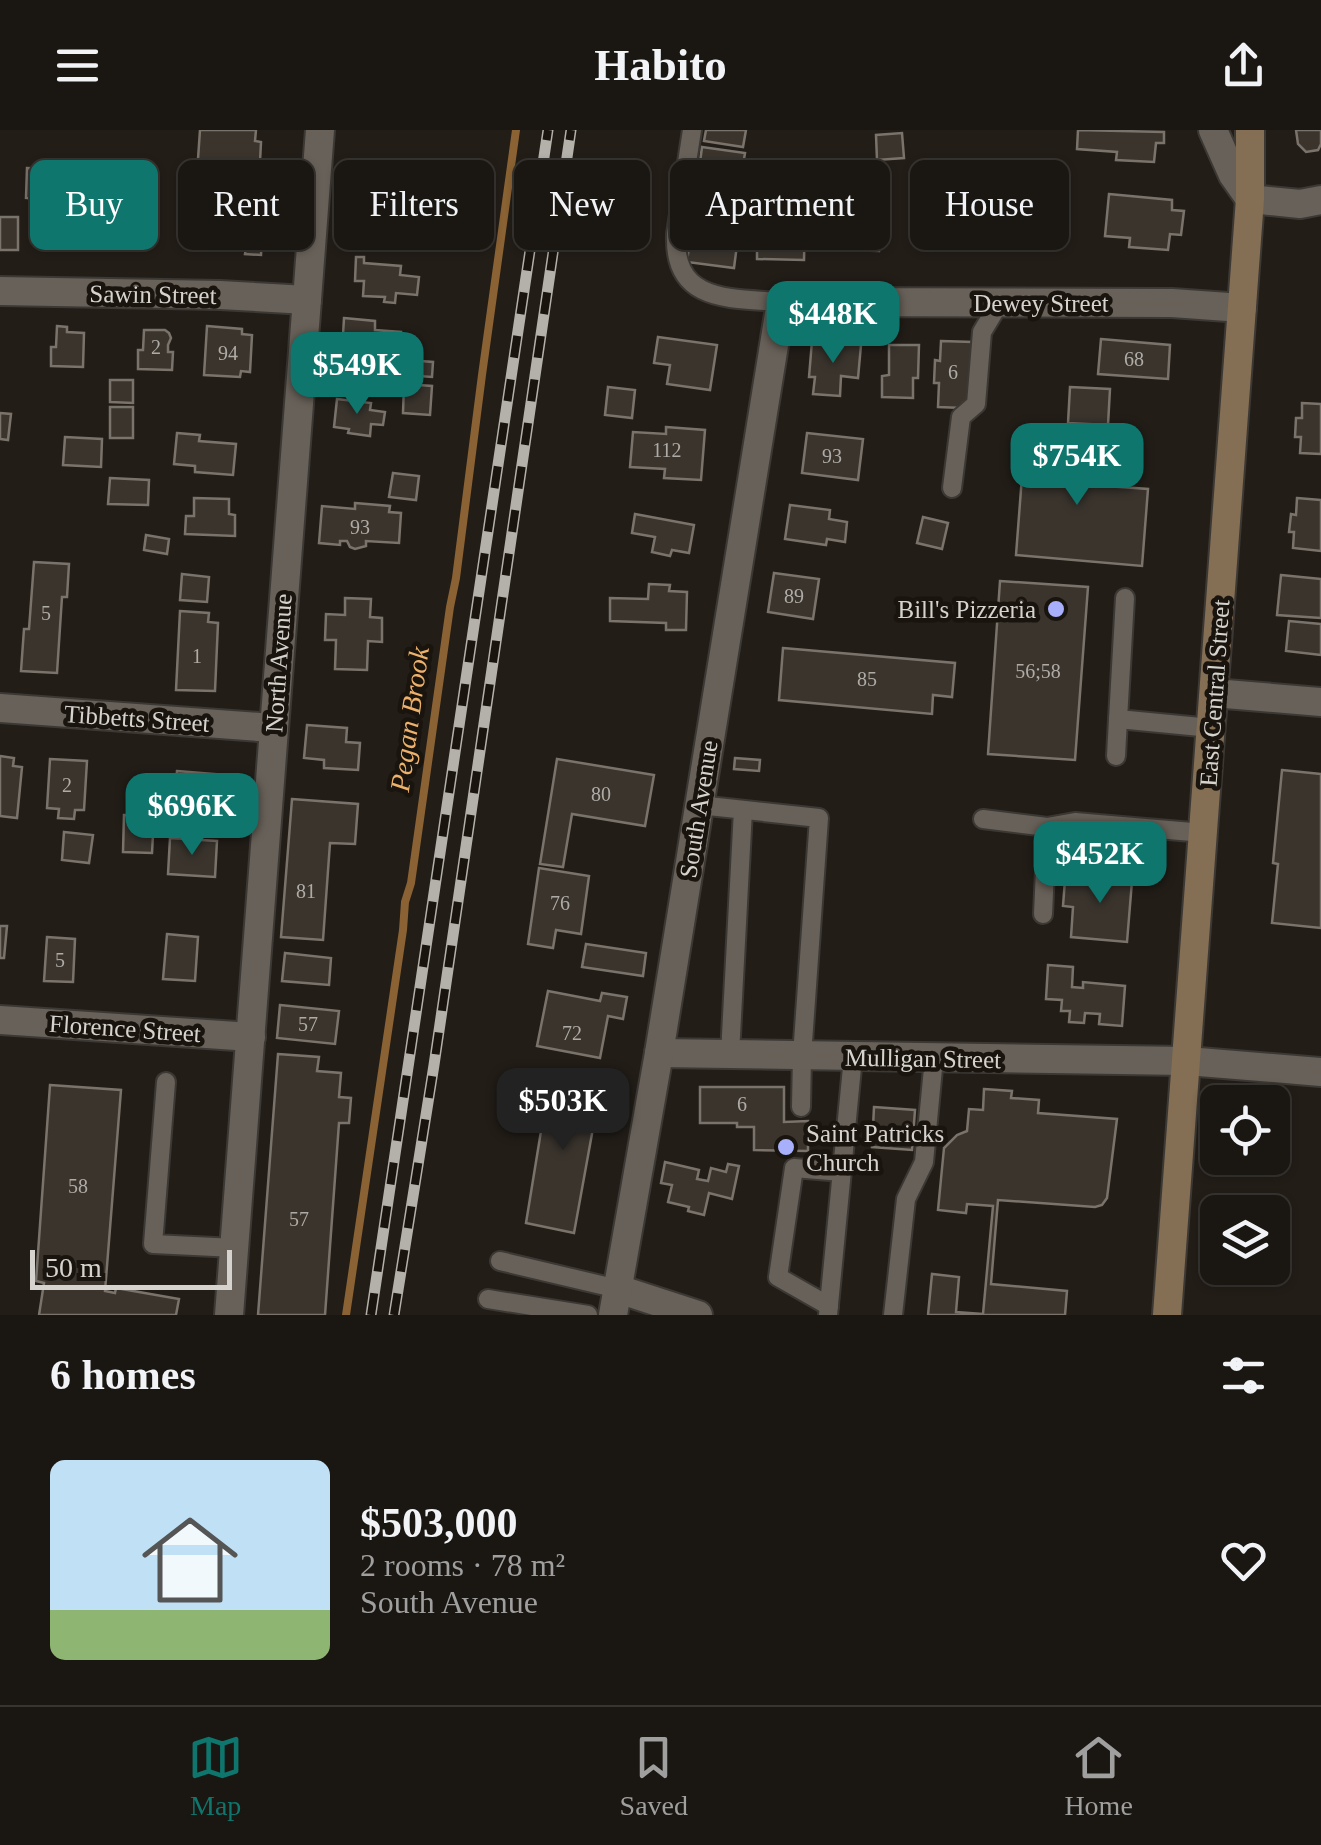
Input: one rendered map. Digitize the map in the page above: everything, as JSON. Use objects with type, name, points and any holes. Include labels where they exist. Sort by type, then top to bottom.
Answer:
[{"type":"main road","name":"East Central Street","points":[[1167,1315],[1250,199],[1250,130]]},
{"type":"street","name":"North Avenue","points":[[230,1315],[320,130]]},
{"type":"street","points":[[1213,130],[1250,199],[1294,204],[1321,200]]},
{"type":"street","name":"Sawin Street","points":[[0,291],[306,300]]},
{"type":"street","name":"Dewey Street","points":[[780,302],[1172,303],[1242,308]]},
{"type":"street","name":"South Avenue","points":[[616,1302],[780,302]]},
{"type":"street","points":[[1214,692],[1321,702]]},
{"type":"street","name":"Tibbetts Street","points":[[0,708],[274,728]]},
{"type":"street","name":"Florence Street","points":[[0,1020],[251,1037]]},
{"type":"street","name":"Mulligan Street","points":[[659,1053],[1187,1061],[1321,1072]]},
{"type":"street","points":[[616,1302],[698,1315]]},
{"type":"lane","points":[[692,130],[676,234],[679,268],[688,281],[716,296],[780,302]]},
{"type":"lane","points":[[952,488],[961,417],[976,404],[982,332],[1000,302]]},
{"type":"lane","points":[[1116,756],[1125,598]]},
{"type":"lane","points":[[1118,719],[1212,728]]},
{"type":"lane","points":[[699,805],[819,818],[801,1107]]},
{"type":"lane","points":[[730,1054],[743,810]]},
{"type":"lane","points":[[982,820],[1047,826],[1076,822],[1204,834]]},
{"type":"lane","points":[[1043,914],[1047,826]]},
{"type":"lane","points":[[842,1172],[794,1168],[778,1276],[828,1311],[842,1172],[852,1057]]},
{"type":"lane","points":[[893,1315],[906,1199],[924,1162],[934,1058]]},
{"type":"lane","points":[[166,1082],[154,1244],[235,1248]]},
{"type":"lane","points":[[500,1261],[616,1302]]},
{"type":"lane","points":[[488,1299],[588,1315]]},
{"type":"building","points":[[200,130],[256,130],[255,141],[261,142],[260,160],[198,159]]},
{"type":"building","points":[[706,130],[746,130],[743,147],[704,141]]},
{"type":"building","points":[[1078,130],[1164,132],[1164,143],[1156,143],[1154,162],[1116,160],[1117,152],[1077,149]]},
{"type":"building","points":[[1296,130],[1321,130],[1318,150],[1306,152],[1298,144]]},
{"type":"building","points":[[902,133],[904,158],[877,160],[876,135]]},
{"type":"building","points":[[702,147],[745,153],[744,160],[700,160]]},
{"type":"building","points":[[27,168],[30,168],[30,198],[26,198]]},
{"type":"building","points":[[1109,194],[1172,200],[1172,210],[1184,211],[1181,235],[1170,234],[1168,250],[1129,247],[1130,238],[1105,236]]},
{"type":"building","points":[[0,217],[18,217],[18,250],[0,250]]},
{"type":"building","points":[[246,250],[261,250],[261,255],[245,254]]},
{"type":"building","points":[[689,250],[736,250],[734,268],[687,262]]},
{"type":"building","points":[[757,250],[804,250],[804,260],[757,259]]},
{"type":"building","points":[[356,257],[364,257],[364,263],[401,266],[400,275],[419,277],[417,295],[396,293],[395,303],[384,302],[385,297],[363,296],[364,281],[355,281]]},
{"type":"building","points":[[344,318],[375,321],[375,330],[401,332],[400,347],[377,346],[376,354],[342,352]]},
{"type":"building","points":[[57,326],[67,327],[67,332],[84,333],[83,367],[51,366]]},
{"type":"building","points":[[207,326],[242,329],[242,334],[252,335],[250,372],[241,371],[240,377],[204,375]]},
{"type":"building","points":[[144,330],[169,333],[172,370],[138,369]]},
{"type":"building","points":[[658,337],[717,345],[710,390],[667,384],[670,365],[654,363]]},
{"type":"building","points":[[1101,339],[1170,345],[1168,379],[1098,374]]},
{"type":"building","points":[[812,341],[861,345],[858,378],[841,376],[840,396],[813,394],[815,377],[809,377]]},
{"type":"building","points":[[941,341],[973,342],[971,403],[963,403],[963,408],[938,407],[935,360],[940,361]]},
{"type":"building","points":[[889,345],[919,345],[913,398],[882,397],[882,376],[889,375]]},
{"type":"building","points":[[407,360],[433,362],[432,377],[405,375]]},
{"type":"building","points":[[110,380],[133,380],[133,403],[110,402]]},
{"type":"building","points":[[404,384],[432,386],[430,415],[403,413]]},
{"type":"building","points":[[608,387],[635,390],[632,418],[605,415]]},
{"type":"building","points":[[1070,387],[1110,389],[1108,425],[1068,423]]},
{"type":"building","points":[[337,399],[371,403],[370,410],[385,412],[383,425],[371,424],[370,436],[334,427]]},
{"type":"building","points":[[1302,403],[1321,404],[1321,454],[1300,453],[1301,437],[1295,437],[1296,418],[1302,418]]},
{"type":"building","points":[[110,407],[133,407],[133,438],[110,438]]},
{"type":"building","points":[[0,413],[11,414],[8,440],[0,439]]},
{"type":"building","points":[[666,427],[705,430],[701,480],[664,478],[665,469],[630,467],[633,432],[666,434]]},
{"type":"building","points":[[177,433],[200,435],[199,441],[236,444],[233,475],[195,472],[195,466],[174,464]]},
{"type":"building","points":[[807,433],[863,439],[858,480],[802,473]]},
{"type":"building","points":[[65,437],[102,439],[101,467],[63,465]]},
{"type":"building","points":[[1025,437],[1097,443],[1093,485],[1148,489],[1142,566],[1016,555]]},
{"type":"building","points":[[393,473],[419,476],[416,500],[389,497]]},
{"type":"building","points":[[110,478],[149,480],[148,505],[108,504]]},
{"type":"building","points":[[194,498],[229,499],[229,514],[235,515],[235,536],[185,534],[186,516],[194,516]]},
{"type":"building","points":[[1297,498],[1321,500],[1321,551],[1293,548],[1294,532],[1289,532]]},
{"type":"building","points":[[355,503],[390,506],[389,512],[401,513],[399,543],[366,541],[366,546],[355,549],[347,541],[340,541],[340,545],[319,543],[322,506],[355,509]]},
{"type":"building","points":[[790,505],[830,510],[829,519],[847,522],[845,542],[827,539],[826,545],[785,539]]},
{"type":"building","points":[[635,514],[694,525],[689,553],[672,550],[670,556],[652,552],[655,537],[632,533]]},
{"type":"building","points":[[923,517],[948,523],[942,549],[917,543]]},
{"type":"building","points":[[146,535],[169,539],[167,554],[144,550]]},
{"type":"building","points":[[34,562],[69,564],[67,597],[62,597],[57,673],[21,671]]},
{"type":"building","points":[[774,573],[819,579],[813,619],[768,612]]},
{"type":"building","points":[[182,574],[209,577],[207,602],[180,600]]},
{"type":"building","points":[[1281,575],[1321,579],[1321,618],[1277,615]]},
{"type":"building","points":[[1000,581],[1088,587],[1075,760],[988,754]]},
{"type":"building","points":[[649,584],[670,585],[669,591],[687,592],[686,630],[666,630],[666,623],[610,621],[610,598],[648,599]]},
{"type":"building","points":[[345,598],[371,599],[370,617],[382,618],[382,642],[368,641],[367,670],[335,669],[336,640],[325,640],[326,614],[345,615]]},
{"type":"building","points":[[180,611],[209,613],[208,622],[218,623],[215,691],[176,690]]},
{"type":"building","points":[[1289,621],[1321,624],[1321,655],[1286,651]]},
{"type":"building","points":[[783,648],[955,663],[952,697],[933,695],[932,714],[779,700]]},
{"type":"building","points":[[307,725],[347,728],[346,742],[360,743],[358,770],[324,768],[324,760],[304,758]]},
{"type":"building","points":[[0,756],[14,758],[13,766],[22,767],[17,818],[0,816]]},
{"type":"building","points":[[735,758],[760,760],[759,771],[734,769]]},
{"type":"building","points":[[50,759],[87,761],[84,810],[75,810],[74,819],[58,818],[59,809],[47,808]]},
{"type":"building","points":[[557,759],[654,775],[645,826],[572,814],[563,867],[540,864]]},
{"type":"building","points":[[1282,770],[1321,774],[1321,928],[1272,923]]},
{"type":"building","points":[[177,771],[225,775],[223,809],[174,806]]},
{"type":"building","points":[[292,799],[358,804],[355,844],[330,843],[323,940],[281,937]]},
{"type":"building","points":[[124,815],[154,816],[152,853],[123,852]]},
{"type":"building","points":[[64,832],[93,835],[89,863],[62,860]]},
{"type":"building","points":[[170,838],[217,841],[215,877],[168,874]]},
{"type":"building","points":[[539,868],[589,876],[581,934],[556,930],[553,948],[528,944]]},
{"type":"building","points":[[1098,871],[1125,873],[1125,881],[1132,881],[1127,942],[1071,937],[1073,907],[1063,906],[1065,880],[1074,881],[1075,876],[1098,878]]},
{"type":"building","points":[[0,926],[7,926],[4,958],[0,958]]},
{"type":"building","points":[[167,934],[198,937],[195,981],[163,979]]},
{"type":"building","points":[[47,937],[75,939],[73,982],[44,981]]},
{"type":"building","points":[[586,944],[646,953],[643,976],[582,967]]},
{"type":"building","points":[[285,953],[331,958],[329,985],[282,981]]},
{"type":"building","points":[[1048,965],[1073,967],[1072,987],[1083,988],[1083,982],[1125,986],[1122,1026],[1099,1024],[1100,1014],[1085,1013],[1084,1023],[1069,1022],[1070,1011],[1061,1011],[1062,1000],[1046,999]]},
{"type":"building","points":[[548,991],[600,1001],[602,993],[627,997],[623,1019],[608,1016],[600,1058],[537,1046]]},
{"type":"building","points":[[280,1005],[339,1011],[335,1044],[277,1038]]},
{"type":"building","points":[[278,1054],[319,1057],[317,1071],[341,1073],[339,1097],[351,1098],[349,1123],[339,1123],[325,1315],[258,1315]]},
{"type":"building","points":[[550,1076],[601,1084],[574,1233],[526,1223]]},
{"type":"building","points":[[50,1085],[121,1090],[105,1291],[115,1293],[116,1288],[179,1299],[176,1315],[39,1315],[44,1283],[36,1281]]},
{"type":"building","points":[[700,1087],[784,1087],[784,1122],[808,1121],[808,1151],[754,1150],[754,1127],[700,1123]]},
{"type":"building","points":[[984,1089],[1012,1091],[1011,1098],[1039,1100],[1038,1113],[1117,1119],[1107,1198],[1102,1205],[998,1200],[991,1284],[1067,1291],[1065,1315],[928,1315],[932,1274],[959,1277],[956,1312],[983,1314],[993,1206],[967,1204],[966,1213],[938,1210],[944,1148],[967,1131],[969,1109],[983,1110]]},
{"type":"building","points":[[874,1107],[915,1110],[912,1150],[872,1147]]},
{"type":"building","points":[[665,1162],[699,1170],[697,1179],[708,1181],[711,1168],[726,1172],[728,1164],[739,1166],[732,1199],[709,1193],[704,1215],[668,1202],[672,1185],[661,1183]]},
{"type":"waterway","name":"Pegan Brook","points":[[346,1315],[456,578],[516,130]]},
{"type":"railway","points":[[371,1315],[548,130]]},
{"type":"railway","points":[[394,1315],[571,130]]},
{"type":"place","name":"Bill's Pizzeria","points":[[1056,609]]},
{"type":"place","name":"Saint Patricks Church","points":[[786,1147]]}]
